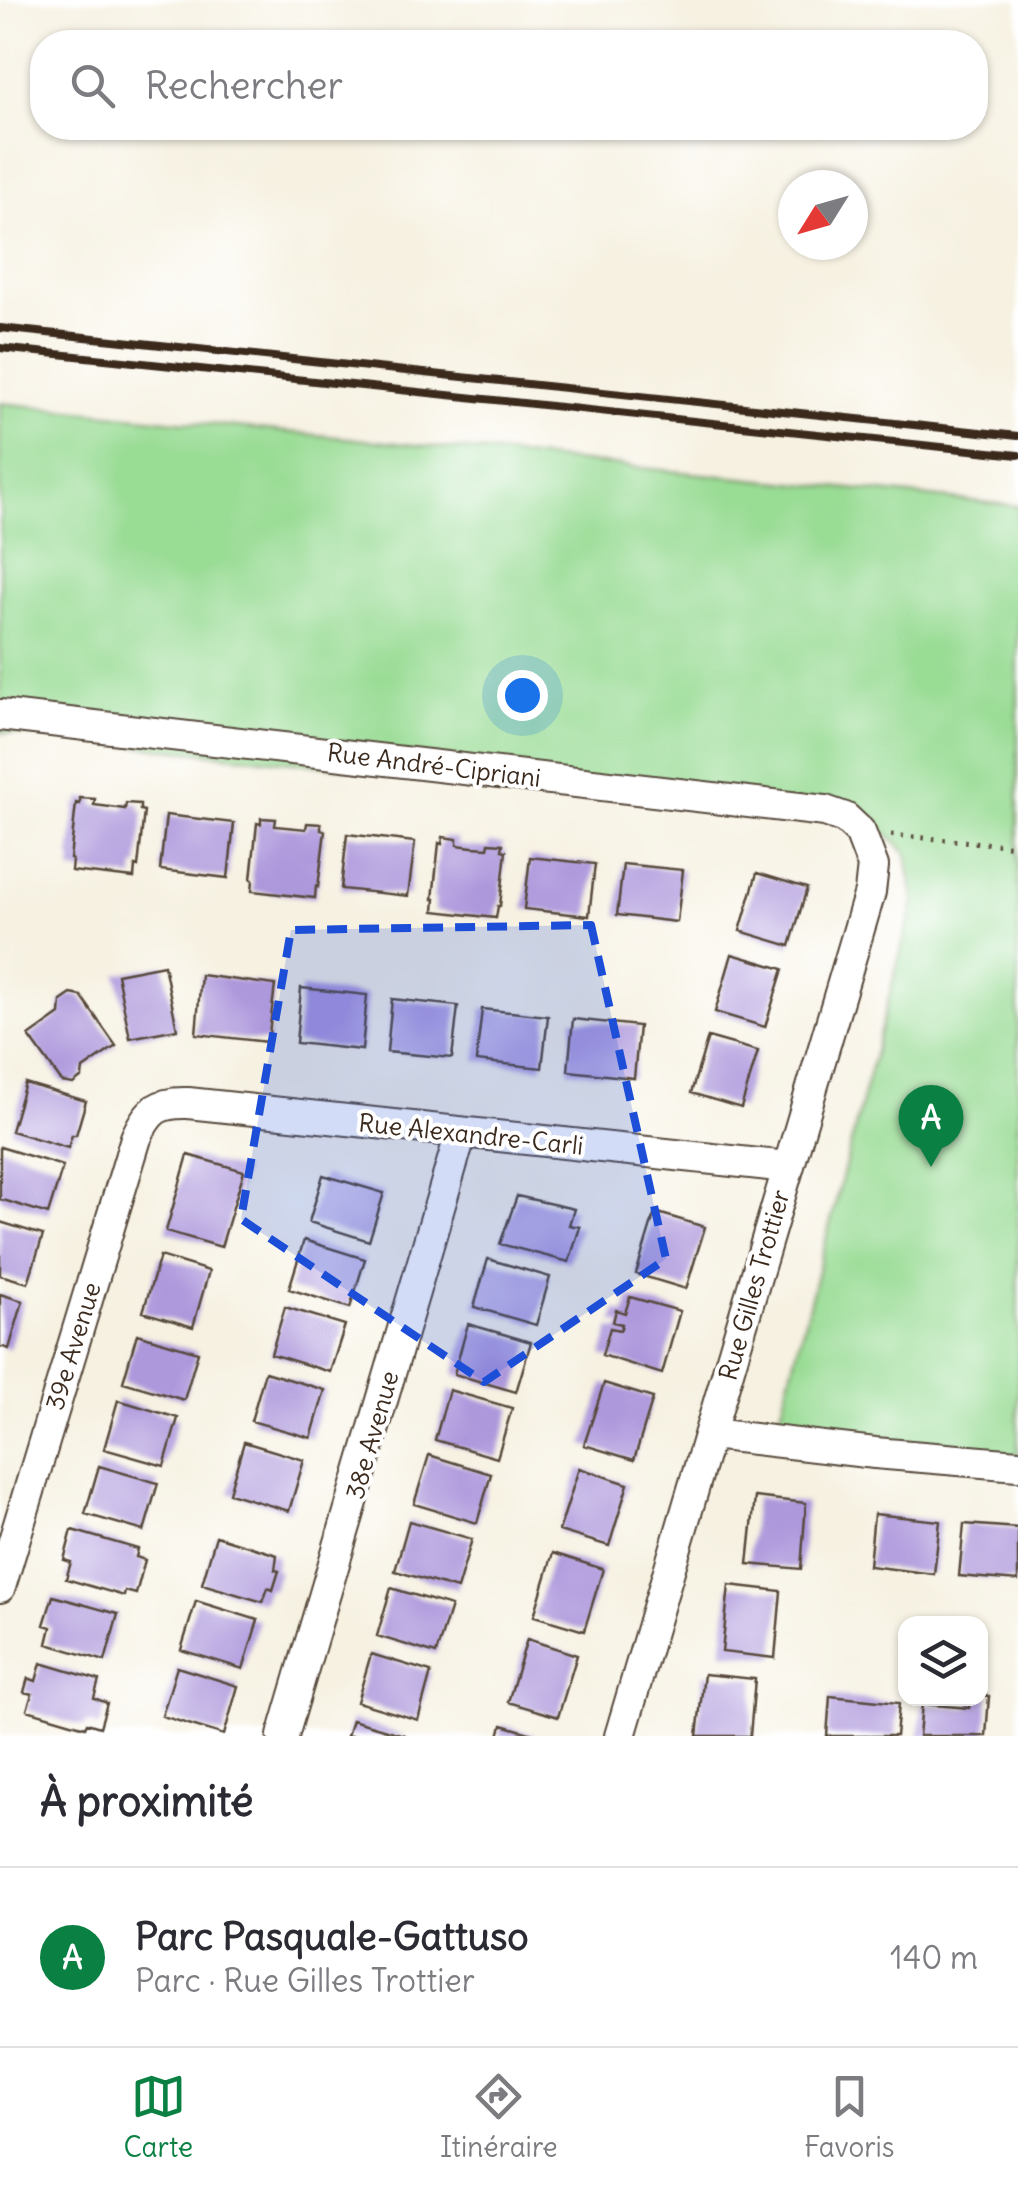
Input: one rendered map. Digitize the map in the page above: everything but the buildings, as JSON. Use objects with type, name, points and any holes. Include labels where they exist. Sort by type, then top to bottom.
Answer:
[{"type":"street","name":"Rue André-Cipriani","points":[[0,715],[825,811],[845,818],[860,832]]},
{"type":"street","name":"Rue Gilles Trottier","points":[[620,1736],[870,892],[872,866],[860,832]]},
{"type":"street","name":"Rue Alexandre-Carli","points":[[154,1109],[170,1102],[188,1102],[788,1167]]},
{"type":"street","name":"39e Avenue","points":[[0,1587],[136,1138],[154,1109]]},
{"type":"street","name":"38e Avenue","points":[[283,1736],[461,1134]]},
{"type":"street","points":[[711,1434],[1018,1465]]},
{"type":"path","points":[[860,832],[1018,846]]},
{"type":"highlighted area","points":[[591,925],[666,1259],[484,1382],[241,1219],[291,930]]},
{"type":"green space","points":[[0,403],[1018,506],[1018,1456],[776,1432],[914,901],[907,853],[873,821],[0,732]]},
{"type":"railway","points":[[0,328],[1018,436]]},
{"type":"railway","points":[[0,348],[1018,455]]},
{"type":"place","name":"Parc Pasquale-Gattuso","points":[[931,1167]]}]
